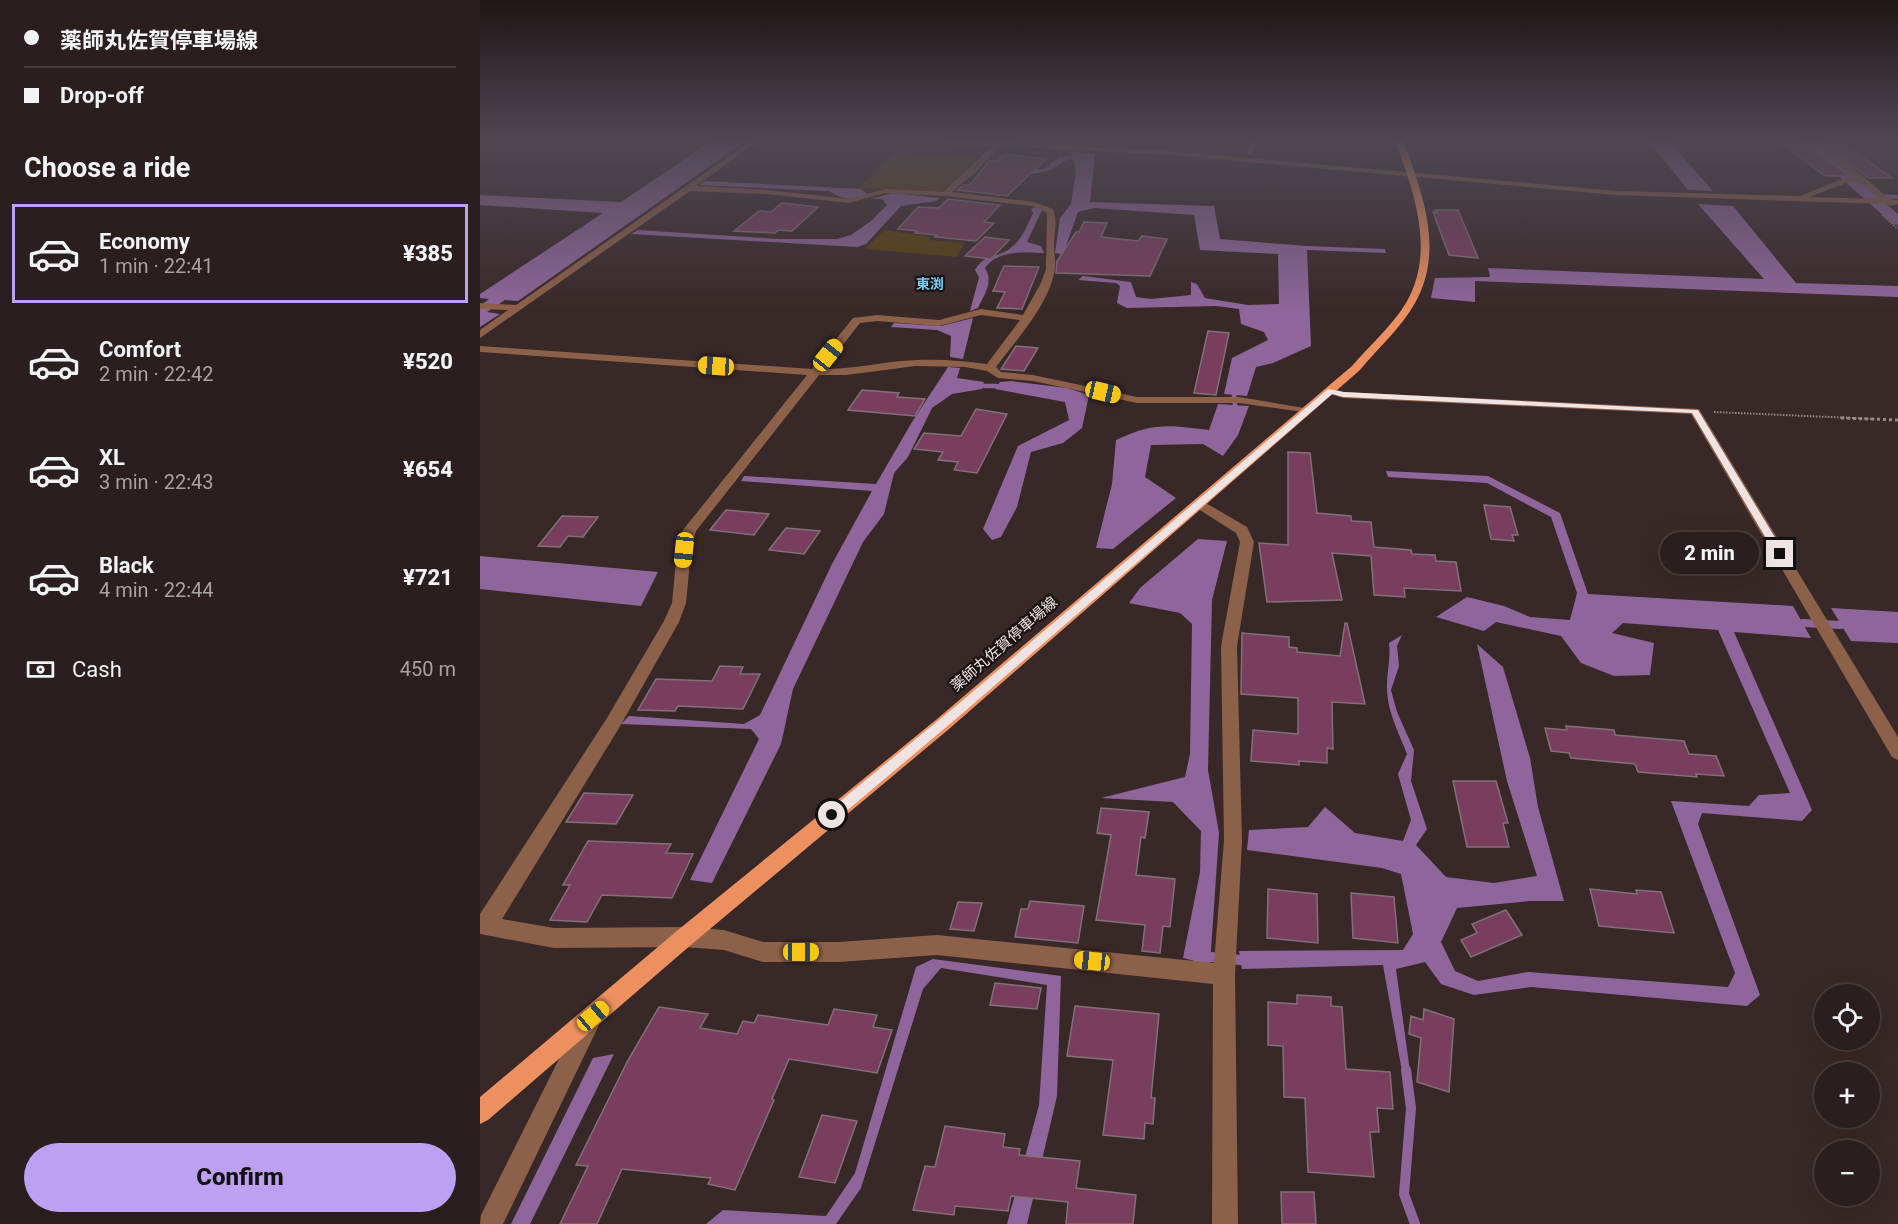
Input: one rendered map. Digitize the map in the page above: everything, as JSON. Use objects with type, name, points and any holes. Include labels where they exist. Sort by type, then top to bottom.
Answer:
[{"type":"main road","name":"薬師丸佐賀停車場線","points":[[480,1112],[684,937],[943,724],[1356,368],[1411,303],[1427,262],[1426,234],[1417,197]]},
{"type":"street","points":[[480,335],[673,197]]},
{"type":"street","points":[[814,197],[849,201],[865,197]]},
{"type":"street","points":[[973,197],[1034,204],[1050,211],[1053,220],[1046,282],[1026,318],[990,368]]},
{"type":"street","points":[[1716,197],[1863,201],[1884,198],[1898,202]]},
{"type":"street","points":[[1786,200],[1795,197]]},
{"type":"street","points":[[1884,198],[1898,210]]},
{"type":"street","points":[[480,306],[517,308]]},
{"type":"street","points":[[1026,318],[981,312],[939,323],[877,318],[857,320],[690,530],[684,550],[679,603],[671,622],[613,723],[483,924],[499,929],[554,938],[684,937],[724,940],[763,952],[839,952],[937,945],[1224,975]]},
{"type":"street","points":[[480,349],[814,372],[846,372],[916,363],[965,364],[990,368],[998,375],[1033,378],[1137,400],[1234,400],[1290,406],[1306,411]]},
{"type":"street","points":[[1331,391],[1343,394],[1695,411],[1898,752]]},
{"type":"street","points":[[1199,505],[1242,530],[1247,542],[1229,646],[1233,841],[1224,975],[1225,1224]]},
{"type":"street","points":[[490,1224],[593,1016]]},
{"type":"path","points":[[1695,411],[1898,420]]},
{"type":"shaded area","points":[[480,197],[621,202],[628,197],[666,197],[518,301],[505,300],[487,312],[500,314],[480,327],[480,306],[489,299],[480,298],[480,294],[603,213],[480,205]]},
{"type":"shaded area","points":[[1072,197],[1091,197],[1090,202],[1214,206],[1220,239],[1385,249],[1386,253],[1307,250],[1311,346],[1273,363],[1256,367],[1247,396],[1224,394],[1232,358],[1268,340],[1264,332],[1241,324],[1239,309],[1216,306],[1127,308],[1117,303],[1120,286],[1116,283],[1078,280],[1083,276],[1131,282],[1136,297],[1151,299],[1191,295],[1191,282],[1197,284],[1205,298],[1248,305],[1279,304],[1278,254],[1200,250],[1194,215],[1094,208],[1078,212],[1066,246],[1073,253],[1067,255],[1055,253],[1060,218],[1071,204]]},
{"type":"shaded area","points":[[940,198],[936,201],[901,206],[866,244],[857,247],[631,234],[638,230],[779,239],[837,239],[851,235],[871,221],[887,205],[882,199],[870,199]]},
{"type":"shaded area","points":[[1698,204],[1733,206],[1796,283],[1898,286],[1898,297],[1475,281],[1475,302],[1431,298],[1435,278],[1490,277],[1488,268],[1764,279]]},
{"type":"shaded area","points":[[1036,207],[1042,210],[1027,242],[1041,246],[1044,253],[1012,253],[990,262],[985,268],[989,278],[985,293],[978,308],[970,311],[979,277],[975,270],[985,259],[1006,251],[1016,244],[1033,213],[1031,209]]},
{"type":"shaded area","points":[[884,230],[930,237],[929,240],[965,243],[956,257],[865,249]]},
{"type":"shaded area","points":[[973,318],[963,359],[950,357],[951,336],[937,330],[891,327],[894,323],[941,326]]},
{"type":"shaded area","points":[[948,367],[960,368],[957,378],[984,382],[982,389],[952,394],[932,408],[908,457],[894,473],[884,514],[863,542],[793,689],[781,744],[712,883],[690,880],[759,739],[751,729],[621,724],[629,716],[744,724],[760,715],[832,564],[872,491],[741,481],[744,476],[876,484],[912,422]]},
{"type":"shaded area","points":[[1011,381],[1067,388],[1089,395],[1082,428],[1063,443],[1031,452],[1017,507],[1001,537],[992,540],[983,529],[1018,446],[1069,420],[1065,402],[995,389],[1000,382]]},
{"type":"shaded area","points":[[1218,404],[1249,406],[1238,435],[1223,456],[1203,444],[1151,445],[1145,477],[1176,498],[1113,549],[1096,548],[1112,484],[1116,440],[1141,430],[1162,426],[1209,430]]},
{"type":"shaded area","points":[[1386,471],[1488,476],[1560,513],[1588,594],[1793,606],[1811,638],[1734,632],[1812,810],[1802,821],[1702,813],[1698,824],[1760,995],[1747,1006],[1531,987],[1474,995],[1441,984],[1425,962],[1396,969],[1411,1079],[1403,1077],[1383,965],[1242,969],[1239,951],[1403,950],[1413,934],[1401,874],[1382,868],[1247,850],[1249,830],[1308,827],[1325,807],[1355,833],[1403,841],[1411,820],[1398,774],[1407,754],[1392,715],[1387,685],[1389,643],[1402,635],[1397,646],[1399,666],[1391,690],[1397,712],[1414,750],[1411,781],[1427,829],[1416,845],[1446,877],[1494,883],[1537,876],[1507,781],[1477,644],[1503,667],[1530,758],[1538,807],[1564,901],[1530,901],[1457,908],[1441,942],[1455,971],[1478,981],[1528,972],[1728,987],[1735,973],[1671,801],[1749,806],[1759,795],[1790,793],[1718,630],[1623,623],[1612,633],[1654,643],[1650,675],[1614,676],[1581,663],[1561,636],[1496,622],[1484,631],[1436,617],[1467,597],[1504,606],[1530,617],[1570,620],[1577,593],[1551,517],[1487,483],[1388,477]]},
{"type":"shaded area","points":[[1198,539],[1227,541],[1212,600],[1208,770],[1219,833],[1210,965],[1183,958],[1200,872],[1201,831],[1173,802],[1101,798],[1185,777],[1190,754],[1192,624],[1180,613],[1129,603],[1140,588]]},
{"type":"shaded area","points":[[480,556],[658,572],[641,606],[480,589]]},
{"type":"shaded area","points":[[1831,608],[1898,612],[1898,643],[1851,641]]},
{"type":"shaded area","points":[[933,959],[1061,976],[1057,1096],[1027,1224],[1007,1224],[1039,1105],[1047,985],[941,968],[923,989],[861,1188],[836,1224],[706,1224],[723,1210],[826,1216],[855,1173],[916,967]]},
{"type":"shaded area","points":[[614,1054],[530,1224],[511,1224],[593,1058]]},
{"type":"building","points":[[948,199],[1000,205],[984,222],[994,223],[976,241],[935,237],[937,235],[898,229],[918,207],[939,208]]},
{"type":"building","points":[[782,203],[818,207],[792,231],[778,230],[775,233],[734,231],[759,211],[771,212]]},
{"type":"building","points":[[1435,210],[1458,210],[1478,258],[1449,255],[1433,212],[1437,213]]},
{"type":"building","points":[[1084,222],[1107,223],[1101,237],[1138,241],[1142,236],[1167,239],[1150,276],[1056,273],[1057,261]]},
{"type":"building","points":[[985,237],[1009,240],[991,259],[965,256]]},
{"type":"building","points":[[1004,266],[1039,267],[1022,309],[997,308],[1005,292],[993,291]]},
{"type":"building","points":[[1208,331],[1229,333],[1216,395],[1194,393]]},
{"type":"building","points":[[1016,346],[1038,348],[1024,371],[1001,369]]},
{"type":"building","points":[[862,390],[899,393],[897,397],[925,399],[915,416],[848,410]]},
{"type":"building","points":[[976,409],[1007,414],[977,473],[954,470],[958,462],[938,460],[943,452],[914,449],[924,433],[961,436]]},
{"type":"building","points":[[1288,452],[1310,453],[1317,513],[1351,516],[1351,521],[1371,522],[1374,547],[1411,550],[1412,554],[1435,555],[1436,561],[1456,562],[1461,591],[1404,588],[1405,597],[1374,595],[1371,556],[1332,553],[1342,600],[1267,602],[1259,543],[1288,545]]},
{"type":"building","points":[[1484,505],[1510,507],[1518,535],[1512,535],[1514,541],[1491,539]]},
{"type":"building","points":[[726,510],[769,514],[754,535],[710,530]]},
{"type":"building","points":[[562,516],[598,517],[583,537],[568,536],[560,547],[538,546]]},
{"type":"building","points":[[786,528],[820,531],[804,554],[769,550]]},
{"type":"building","points":[[1345,623],[1347,623],[1365,704],[1332,702],[1333,749],[1327,748],[1327,763],[1299,761],[1299,765],[1251,761],[1253,730],[1298,734],[1298,698],[1241,694],[1242,633],[1289,637],[1289,647],[1297,648],[1297,652],[1340,656]]},
{"type":"building","points":[[720,666],[743,667],[740,674],[760,674],[743,709],[678,706],[675,711],[638,710],[656,679],[712,681]]},
{"type":"building","points":[[1566,726],[1614,730],[1615,735],[1684,741],[1689,754],[1716,756],[1724,776],[1696,774],[1697,777],[1638,772],[1635,764],[1571,758],[1569,753],[1551,751],[1545,728],[1567,730]]},
{"type":"building","points":[[1453,781],[1496,781],[1508,823],[1503,823],[1509,847],[1467,847]]},
{"type":"building","points":[[584,793],[633,795],[616,824],[566,822]]},
{"type":"building","points":[[1101,808],[1149,812],[1145,838],[1141,837],[1136,875],[1175,879],[1170,927],[1163,926],[1160,953],[1142,951],[1145,925],[1096,920],[1111,835],[1097,833]]},
{"type":"building","points":[[588,841],[671,844],[666,853],[693,854],[672,898],[602,895],[587,922],[550,920],[570,885],[563,885]]},
{"type":"building","points":[[1268,889],[1317,894],[1318,943],[1267,938]]},
{"type":"building","points":[[1590,889],[1637,894],[1636,890],[1661,892],[1674,933],[1599,926]]},
{"type":"building","points":[[1351,893],[1394,897],[1398,943],[1353,938]]},
{"type":"building","points":[[1030,901],[1084,906],[1078,943],[1015,937],[1021,909],[1028,909]]},
{"type":"building","points":[[958,902],[982,903],[974,931],[950,929]]},
{"type":"building","points":[[1506,910],[1522,935],[1471,957],[1461,940],[1477,933],[1472,924]]},
{"type":"building","points":[[995,983],[1041,988],[1037,1009],[990,1005]]},
{"type":"building","points":[[1297,995],[1331,997],[1331,1006],[1342,1007],[1346,1069],[1390,1072],[1393,1109],[1377,1108],[1379,1132],[1370,1132],[1374,1177],[1308,1172],[1305,1098],[1284,1097],[1283,1046],[1268,1045],[1268,1002],[1297,1004]]},
{"type":"building","points":[[1075,1006],[1159,1014],[1151,1098],[1155,1098],[1153,1124],[1145,1123],[1144,1139],[1103,1135],[1113,1060],[1067,1056]]},
{"type":"building","points":[[659,1007],[708,1014],[700,1028],[737,1034],[743,1021],[754,1023],[758,1015],[828,1025],[834,1009],[877,1015],[873,1027],[892,1030],[877,1073],[789,1059],[735,1190],[708,1184],[711,1178],[622,1169],[597,1224],[560,1224],[588,1166],[576,1165],[627,1062]]},
{"type":"building","points":[[1424,1009],[1454,1019],[1449,1092],[1417,1082],[1421,1038],[1409,1034],[1411,1016],[1423,1020]]},
{"type":"building","points":[[822,1115],[857,1121],[835,1183],[799,1177]]},
{"type":"building","points":[[945,1126],[1005,1134],[1003,1147],[1020,1149],[1019,1155],[1080,1161],[1076,1188],[1136,1195],[1133,1224],[1066,1224],[1068,1202],[1011,1196],[1008,1211],[955,1206],[954,1215],[913,1210],[925,1166],[935,1167]]},
{"type":"building","points":[[1281,1192],[1314,1192],[1316,1224],[1282,1224]]},
{"type":"waterway","points":[[1870,197],[1898,221]]},
{"type":"waterway","points":[[983,386],[997,386]]},
{"type":"waterway","points":[[1234,395],[1235,405]]},
{"type":"waterway","points":[[1803,623],[1841,625]]},
{"type":"waterway","points":[[1211,957],[1250,961]]},
{"type":"waterway","points":[[1406,1070],[1411,1108],[1404,1194],[1415,1224]]},
{"type":"district","name":"東渕","points":[[930,284]]},
{"type":"route","points":[[832,815],[960,709],[1331,391],[1343,394],[1695,411],[1780,554]]}]
